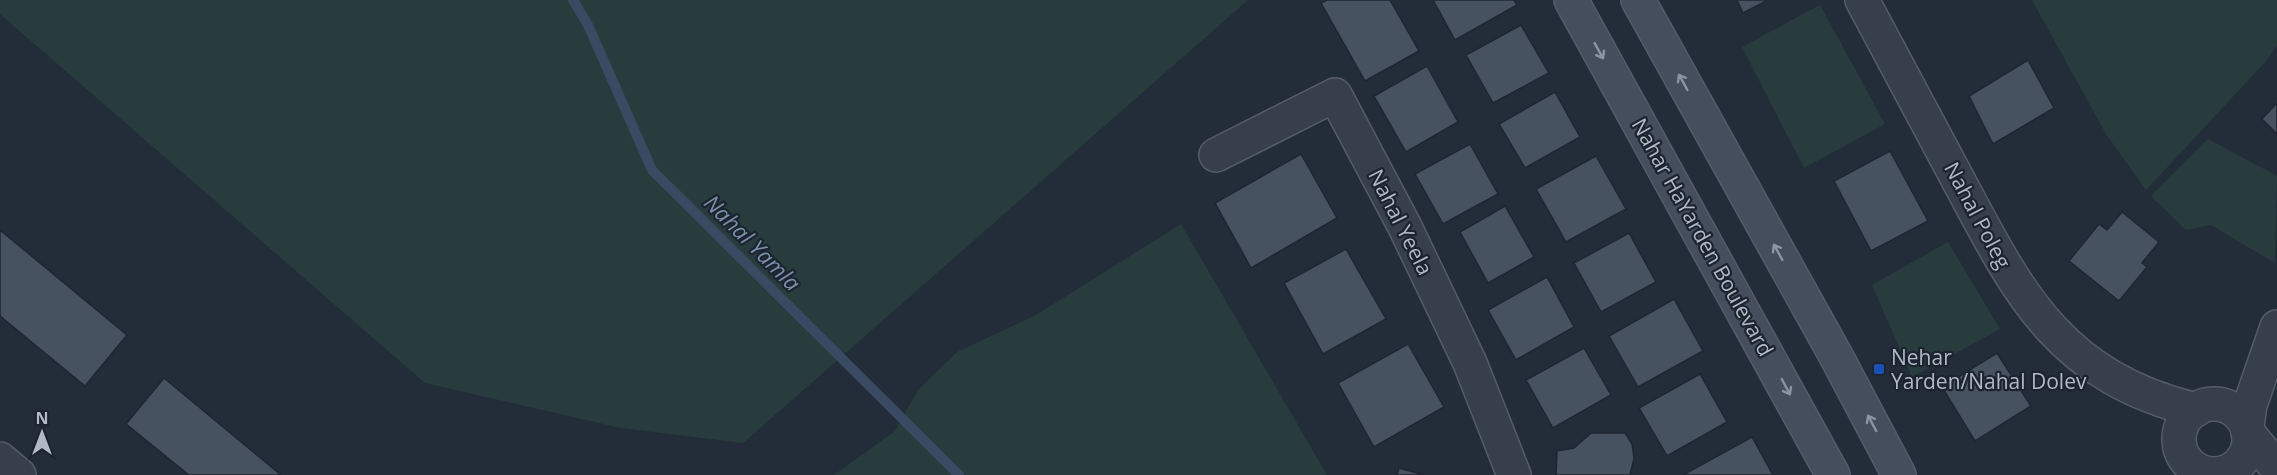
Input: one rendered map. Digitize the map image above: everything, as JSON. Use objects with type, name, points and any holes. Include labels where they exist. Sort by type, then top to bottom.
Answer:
[{"type":"main road","name":"Nahar HaYarden Boulevard","points":[[1570,0],[1833,475]]},
{"type":"main road","points":[[1638,0],[1836,356],[1899,475]]},
{"type":"street","name":"Nahal Poleg","points":[[1862,0],[2001,259],[2042,321],[2106,375],[2138,392],[2189,435]]},
{"type":"street","name":"Nahal Yeela","points":[[1216,155],[1335,95],[1405,227],[1455,332],[1496,423],[1514,475]]},
{"type":"street","points":[[2225,473],[2247,450],[2250,405],[2274,334]]},
{"type":"street","points":[[2189,435],[2239,379],[2274,334]]},
{"type":"street","points":[[2189,435],[2231,408],[2277,468]]},
{"type":"street","points":[[2189,435],[2198,470],[2264,475]]},
{"type":"street","points":[[0,459],[19,475]]},
{"type":"green space","points":[[0,0],[1248,0],[743,443],[621,428],[425,383],[0,14]]},
{"type":"green space","points":[[2032,0],[2277,0],[2277,45],[2267,60],[2146,190],[2106,134]]},
{"type":"green space","points":[[1820,5],[1885,124],[1804,168],[1742,47]]},
{"type":"green space","points":[[2208,139],[2277,176],[2275,263],[2211,225],[2186,230],[2151,196]]},
{"type":"green space","points":[[1181,224],[1327,475],[834,475],[895,431],[918,390],[957,352],[1036,315]]},
{"type":"green space","points":[[1948,242],[2000,329],[1912,377],[1872,285]]},
{"type":"building","points":[[1327,0],[1390,0],[1419,51],[1365,81],[1321,3]]},
{"type":"building","points":[[1433,0],[1514,0],[1517,5],[1455,40]]},
{"type":"building","points":[[1737,0],[1768,0],[1743,13]]},
{"type":"building","points":[[1521,25],[1549,73],[1493,103],[1466,55]]},
{"type":"building","points":[[2028,60],[2054,108],[1993,144],[1969,96]]},
{"type":"building","points":[[1427,66],[1458,122],[1406,152],[1374,96]]},
{"type":"building","points":[[1555,92],[1580,137],[1525,168],[1499,124]]},
{"type":"building","points":[[2277,103],[2277,134],[2262,119]]},
{"type":"building","points":[[1470,144],[1498,194],[1443,224],[1415,174]]},
{"type":"building","points":[[1890,151],[1928,221],[1871,251],[1834,181]]},
{"type":"building","points":[[1301,154],[1337,218],[1251,268],[1215,203]]},
{"type":"building","points":[[1596,156],[1626,209],[1566,242],[1536,189]]},
{"type":"building","points":[[1505,206],[1534,257],[1488,283],[1460,232]]},
{"type":"building","points":[[2122,212],[2159,242],[2142,263],[2147,267],[2119,301],[2069,261],[2099,224],[2107,230]]},
{"type":"building","points":[[0,230],[127,335],[85,386],[0,316]]},
{"type":"building","points":[[1629,233],[1656,282],[1601,312],[1574,263]]},
{"type":"building","points":[[1346,249],[1386,319],[1323,354],[1284,283]]},
{"type":"building","points":[[1547,277],[1574,327],[1516,360],[1488,310]]},
{"type":"building","points":[[1674,299],[1703,351],[1638,387],[1609,336]]},
{"type":"building","points":[[1408,344],[1444,407],[1374,447],[1338,383]]},
{"type":"building","points":[[1584,348],[1611,395],[1553,428],[1526,380]]},
{"type":"building","points":[[1997,353],[2031,406],[1975,441],[1942,387]]},
{"type":"building","points":[[1700,374],[1727,422],[1667,456],[1639,408]]},
{"type":"building","points":[[164,378],[281,475],[189,475],[126,424]]},
{"type":"building","points":[[1591,433],[1625,433],[1632,444],[1634,458],[1630,475],[1556,475],[1557,451],[1574,448]]},
{"type":"building","points":[[1752,437],[1773,475],[1683,475]]},
{"type":"building","points":[[1399,468],[1424,475],[1397,475]]},
{"type":"waterway","name":"Nahal Yamla","points":[[573,0],[588,25],[652,170],[959,475]]},
{"type":"place","name":"Nehar Yarden/Nahal Dolev","points":[[1879,369]]}]
